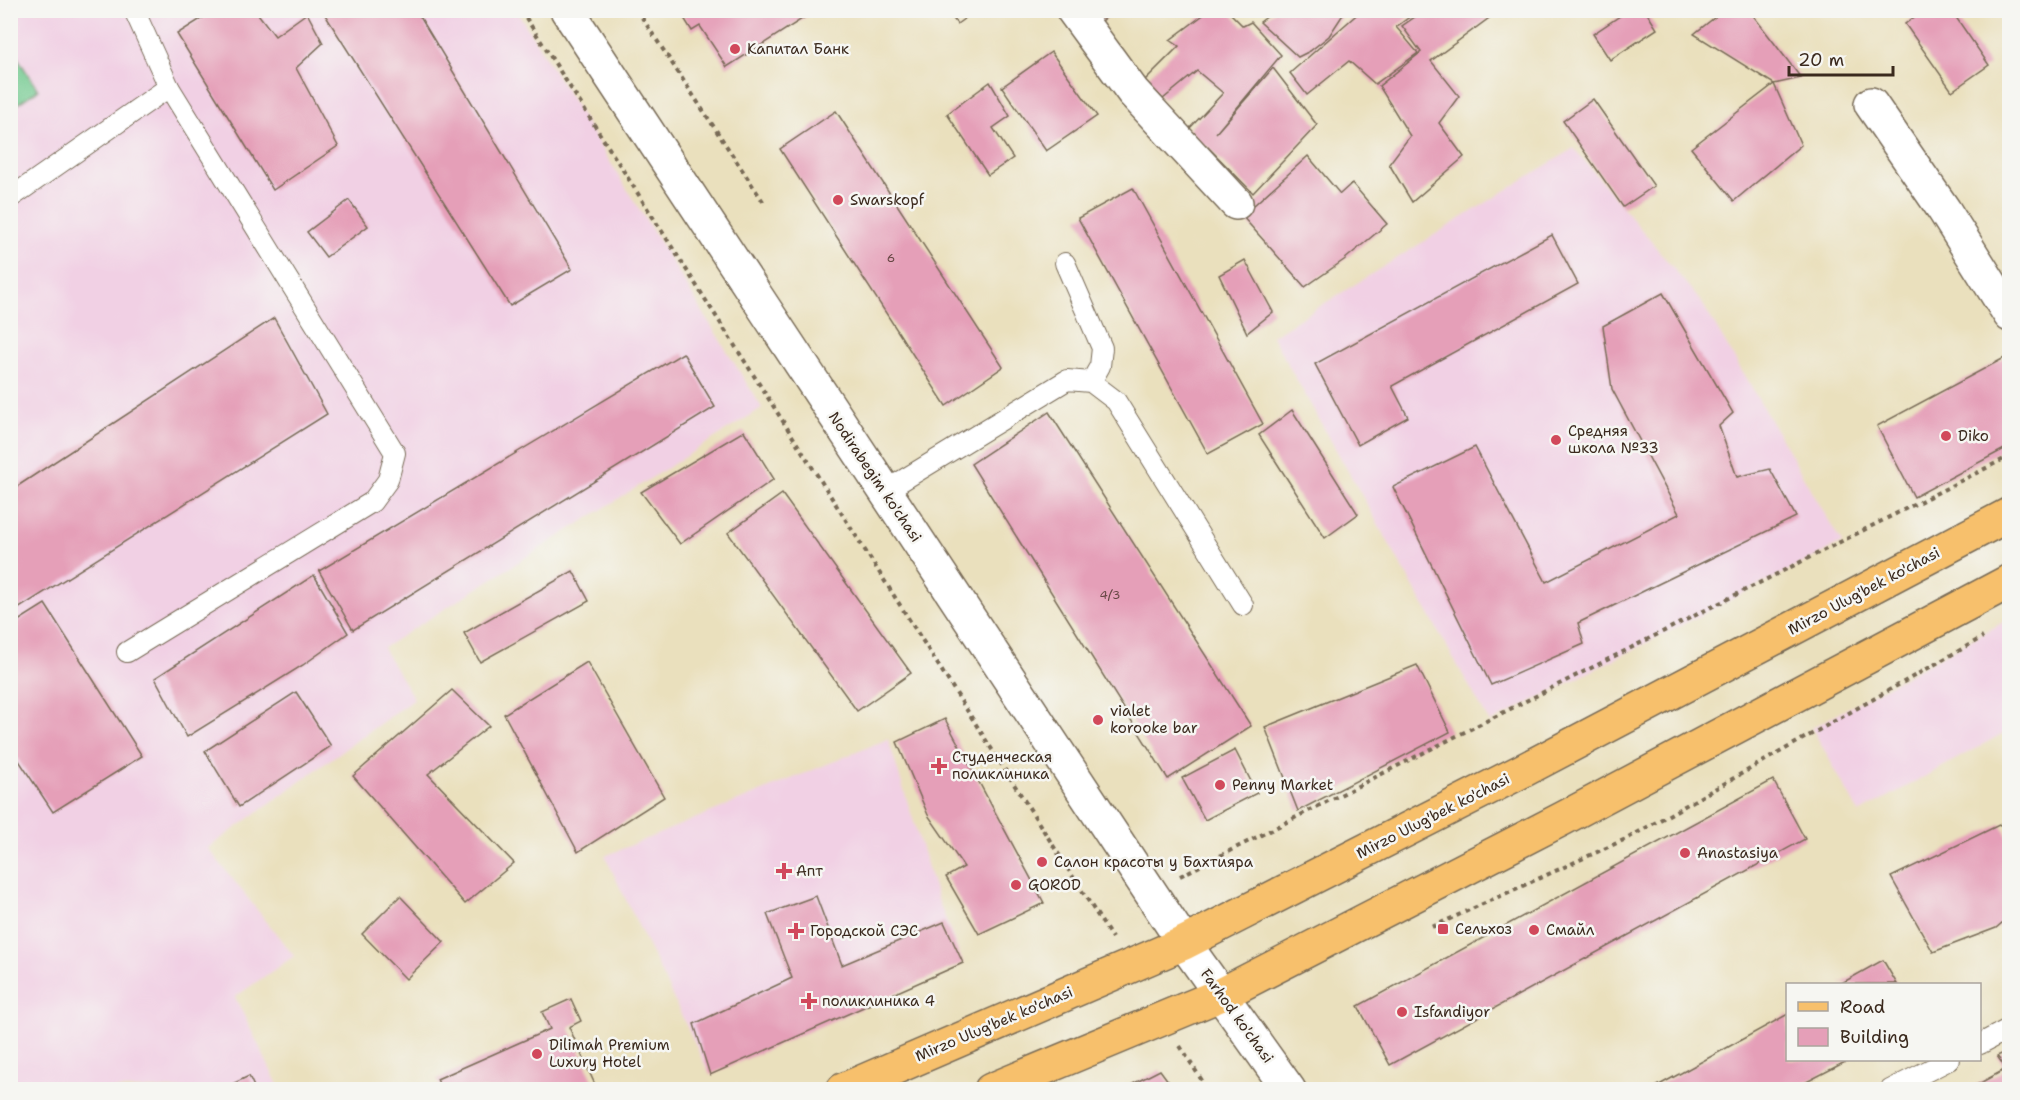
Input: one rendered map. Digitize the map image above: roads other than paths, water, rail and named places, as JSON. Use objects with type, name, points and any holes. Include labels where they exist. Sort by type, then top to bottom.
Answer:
[{"type":"main road","name":"Mirzo Ulug'bek ko'chasi","points":[[843,1089],[1184,943],[1524,770],[2010,514]]},
{"type":"main road","points":[[991,1089],[1222,994],[1564,819],[2010,581]]},
{"type":"street","name":"Nodirabegim ko'chasi","points":[[567,10],[1184,943]]},
{"type":"street","points":[[1073,10],[1133,92],[1236,203]]},
{"type":"street","points":[[1871,104],[1944,210],[2010,315]]},
{"type":"street","name":"Farhod ko'chasi","points":[[1184,943],[1289,1089]]},
{"type":"lane","points":[[128,652],[372,502],[388,480],[396,453],[169,87],[134,10]]},
{"type":"lane","points":[[10,198],[169,87]]},
{"type":"lane","points":[[1065,263],[1102,348],[1100,366],[1091,382]]},
{"type":"lane","points":[[885,491],[1067,380],[1091,382],[1116,401],[1243,605]]},
{"type":"lane","points":[[1981,1043],[2010,1028]]},
{"type":"lane","points":[[1890,1089],[1945,1061]]},
{"type":"place","name":"Капитал Банк","points":[[735,49]]},
{"type":"place","name":"Swarskopf","points":[[838,200]]},
{"type":"place","name":"Diko","points":[[1946,436]]},
{"type":"place","name":"Средняя школа №33","points":[[1556,440]]},
{"type":"place","name":"vialet korooke bar","points":[[1098,720]]},
{"type":"place","name":"Студенческая поликлиника","points":[[939,766]]},
{"type":"place","name":"Penny Market","points":[[1220,785]]},
{"type":"place","name":"Anastasiya","points":[[1685,853]]},
{"type":"place","name":"Салон красоты у Бахтияра","points":[[1042,862]]},
{"type":"place","name":"Апт","points":[[784,871]]},
{"type":"place","name":"GOROD","points":[[1016,885]]},
{"type":"place","name":"Сельхоз","points":[[1443,929]]},
{"type":"place","name":"Смайл","points":[[1534,930]]},
{"type":"place","name":"Городской СЭС","points":[[796,931]]},
{"type":"place","name":"поликлиника 4","points":[[809,1001]]},
{"type":"place","name":"Isfandiyor","points":[[1402,1012]]},
{"type":"place","name":"Dilimah Premium Luxury Hotel","points":[[537,1054]]}]
